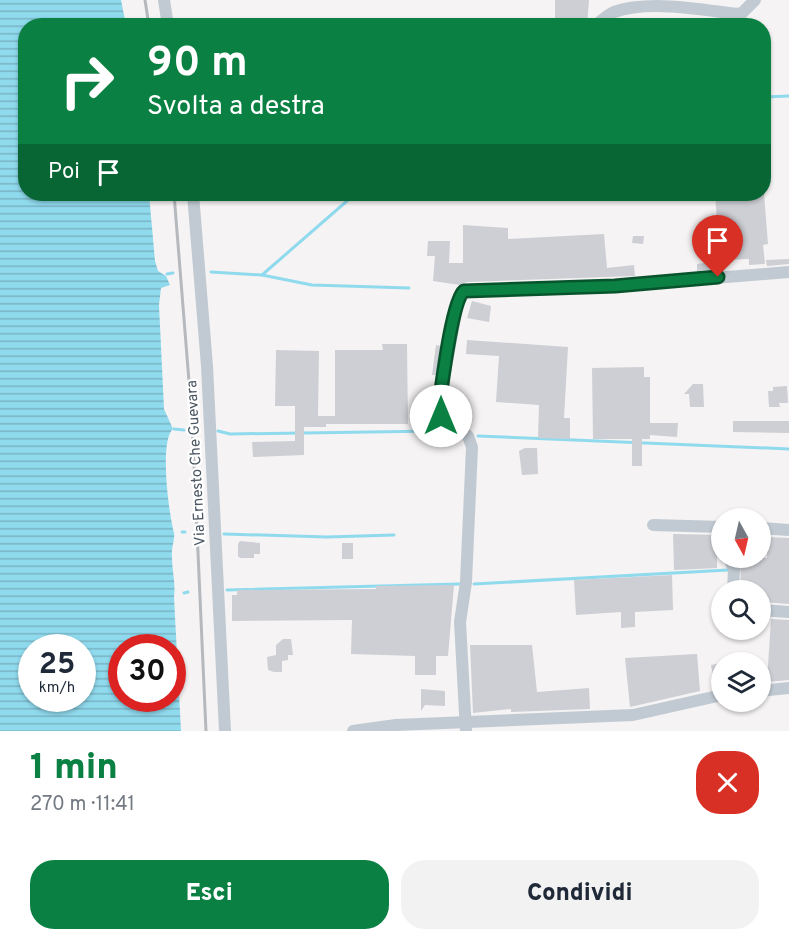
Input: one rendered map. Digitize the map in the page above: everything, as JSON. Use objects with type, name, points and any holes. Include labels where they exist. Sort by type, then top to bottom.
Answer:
[{"type":"street","points":[[164,0],[167,18]]},
{"type":"street","points":[[606,18],[615,12],[631,9],[679,7],[736,14],[742,13],[755,0]]},
{"type":"street","name":"Via Ernesto Che Guevara","points":[[195,201],[207,366],[225,731]]},
{"type":"street","points":[[465,728],[460,622],[466,582],[472,447],[468,436],[462,430],[448,425],[441,416],[439,405],[459,296],[467,290],[615,286],[789,272]]},
{"type":"street","points":[[653,525],[711,526]]},
{"type":"street","points":[[771,529],[789,530]]},
{"type":"street","points":[[771,611],[789,612]]},
{"type":"street","points":[[771,690],[789,688]]},
{"type":"street","points":[[353,731],[396,725],[465,728],[633,715],[711,697]]},
{"type":"water","points":[[0,0],[121,0],[125,18],[18,18],[18,201],[150,201],[155,261],[158,271],[166,276],[170,285],[161,288],[159,305],[164,409],[173,429],[169,436],[166,462],[174,535],[172,557],[176,634],[108,634],[108,712],[180,712],[181,731],[0,731]]},
{"type":"building","points":[[555,0],[589,0],[588,18],[555,18]]},
{"type":"building","points":[[716,201],[765,201],[768,244],[763,245],[765,264],[749,265],[749,259],[724,260],[725,269],[697,271],[697,264],[711,262],[709,251],[719,250]]},
{"type":"building","points":[[463,225],[508,228],[508,239],[604,234],[607,268],[634,265],[635,276],[467,282],[460,285],[433,281],[435,256],[427,256],[428,241],[450,241],[449,263],[463,263]]},
{"type":"building","points":[[633,236],[644,236],[643,244],[632,243]]},
{"type":"building","points":[[789,259],[789,264],[767,266],[766,260]]},
{"type":"building","points":[[472,301],[491,306],[489,322],[467,318]]},
{"type":"building","points":[[467,340],[568,347],[564,418],[570,418],[570,439],[538,438],[539,405],[496,402],[499,356],[466,354]]},
{"type":"building","points":[[382,344],[407,344],[408,424],[326,424],[326,427],[304,427],[304,455],[253,457],[252,442],[295,441],[295,406],[275,406],[276,350],[319,351],[318,416],[335,416],[335,350],[383,350]]},
{"type":"building","points":[[436,345],[441,346],[436,375],[432,375]]},
{"type":"building","points":[[644,367],[644,377],[650,377],[650,423],[678,423],[677,437],[650,435],[650,439],[642,439],[642,466],[632,466],[632,439],[593,439],[592,368]]},
{"type":"building","points":[[693,384],[703,384],[704,407],[690,407],[689,394],[684,394]]},
{"type":"building","points":[[787,386],[788,403],[779,403],[780,407],[769,407],[768,391],[773,391],[773,387]]},
{"type":"building","points":[[733,421],[789,421],[789,433],[733,432]]},
{"type":"building","points":[[525,448],[537,448],[538,474],[522,475],[519,451]]},
{"type":"building","points":[[673,534],[711,535],[711,568],[717,568],[674,570]]},
{"type":"building","points":[[771,537],[789,538],[789,604],[771,603],[771,580],[741,580],[740,568],[771,568]]},
{"type":"building","points":[[240,541],[260,543],[260,554],[254,554],[254,558],[240,558],[238,544]]},
{"type":"building","points":[[342,543],[353,543],[353,559],[342,559]]},
{"type":"building","points":[[672,575],[673,610],[635,612],[635,627],[621,628],[621,612],[576,615],[574,580]]},
{"type":"building","points":[[454,585],[448,656],[436,656],[436,675],[415,675],[415,656],[351,654],[352,620],[232,621],[232,595],[237,595],[237,590],[376,589],[376,586]]},
{"type":"building","points":[[771,619],[789,620],[789,680],[771,682],[771,652],[769,652]]},
{"type":"building","points":[[283,639],[291,639],[293,655],[288,655],[288,660],[282,661],[282,672],[268,670],[267,657],[276,655],[276,645]]},
{"type":"building","points":[[470,645],[532,645],[537,692],[589,688],[590,709],[511,712],[511,709],[473,713]]},
{"type":"building","points":[[697,654],[700,691],[630,707],[625,658]]},
{"type":"building","points":[[421,689],[445,691],[445,706],[425,705],[421,711]]},
{"type":"waterway","points":[[771,97],[789,96]]},
{"type":"waterway","points":[[262,275],[347,201]]},
{"type":"waterway","points":[[211,272],[262,275],[312,285],[409,288]]},
{"type":"waterway","points":[[167,274],[173,273]]},
{"type":"waterway","points":[[174,429],[184,430]]},
{"type":"waterway","points":[[218,431],[230,434],[435,431],[456,434]]},
{"type":"waterway","points":[[478,436],[789,449]]},
{"type":"waterway","points":[[224,534],[327,537],[394,535]]},
{"type":"waterway","points":[[474,584],[728,570]]},
{"type":"waterway","points":[[227,590],[459,584]]},
{"type":"waterway","points":[[184,593],[188,592]]},
{"type":"railway","points":[[145,0],[148,18]]},
{"type":"railway","points":[[175,201],[192,419],[206,731]]},
{"type":"route","points":[[441,416],[439,405],[450,335],[458,299],[464,291],[615,286],[718,277]]}]
